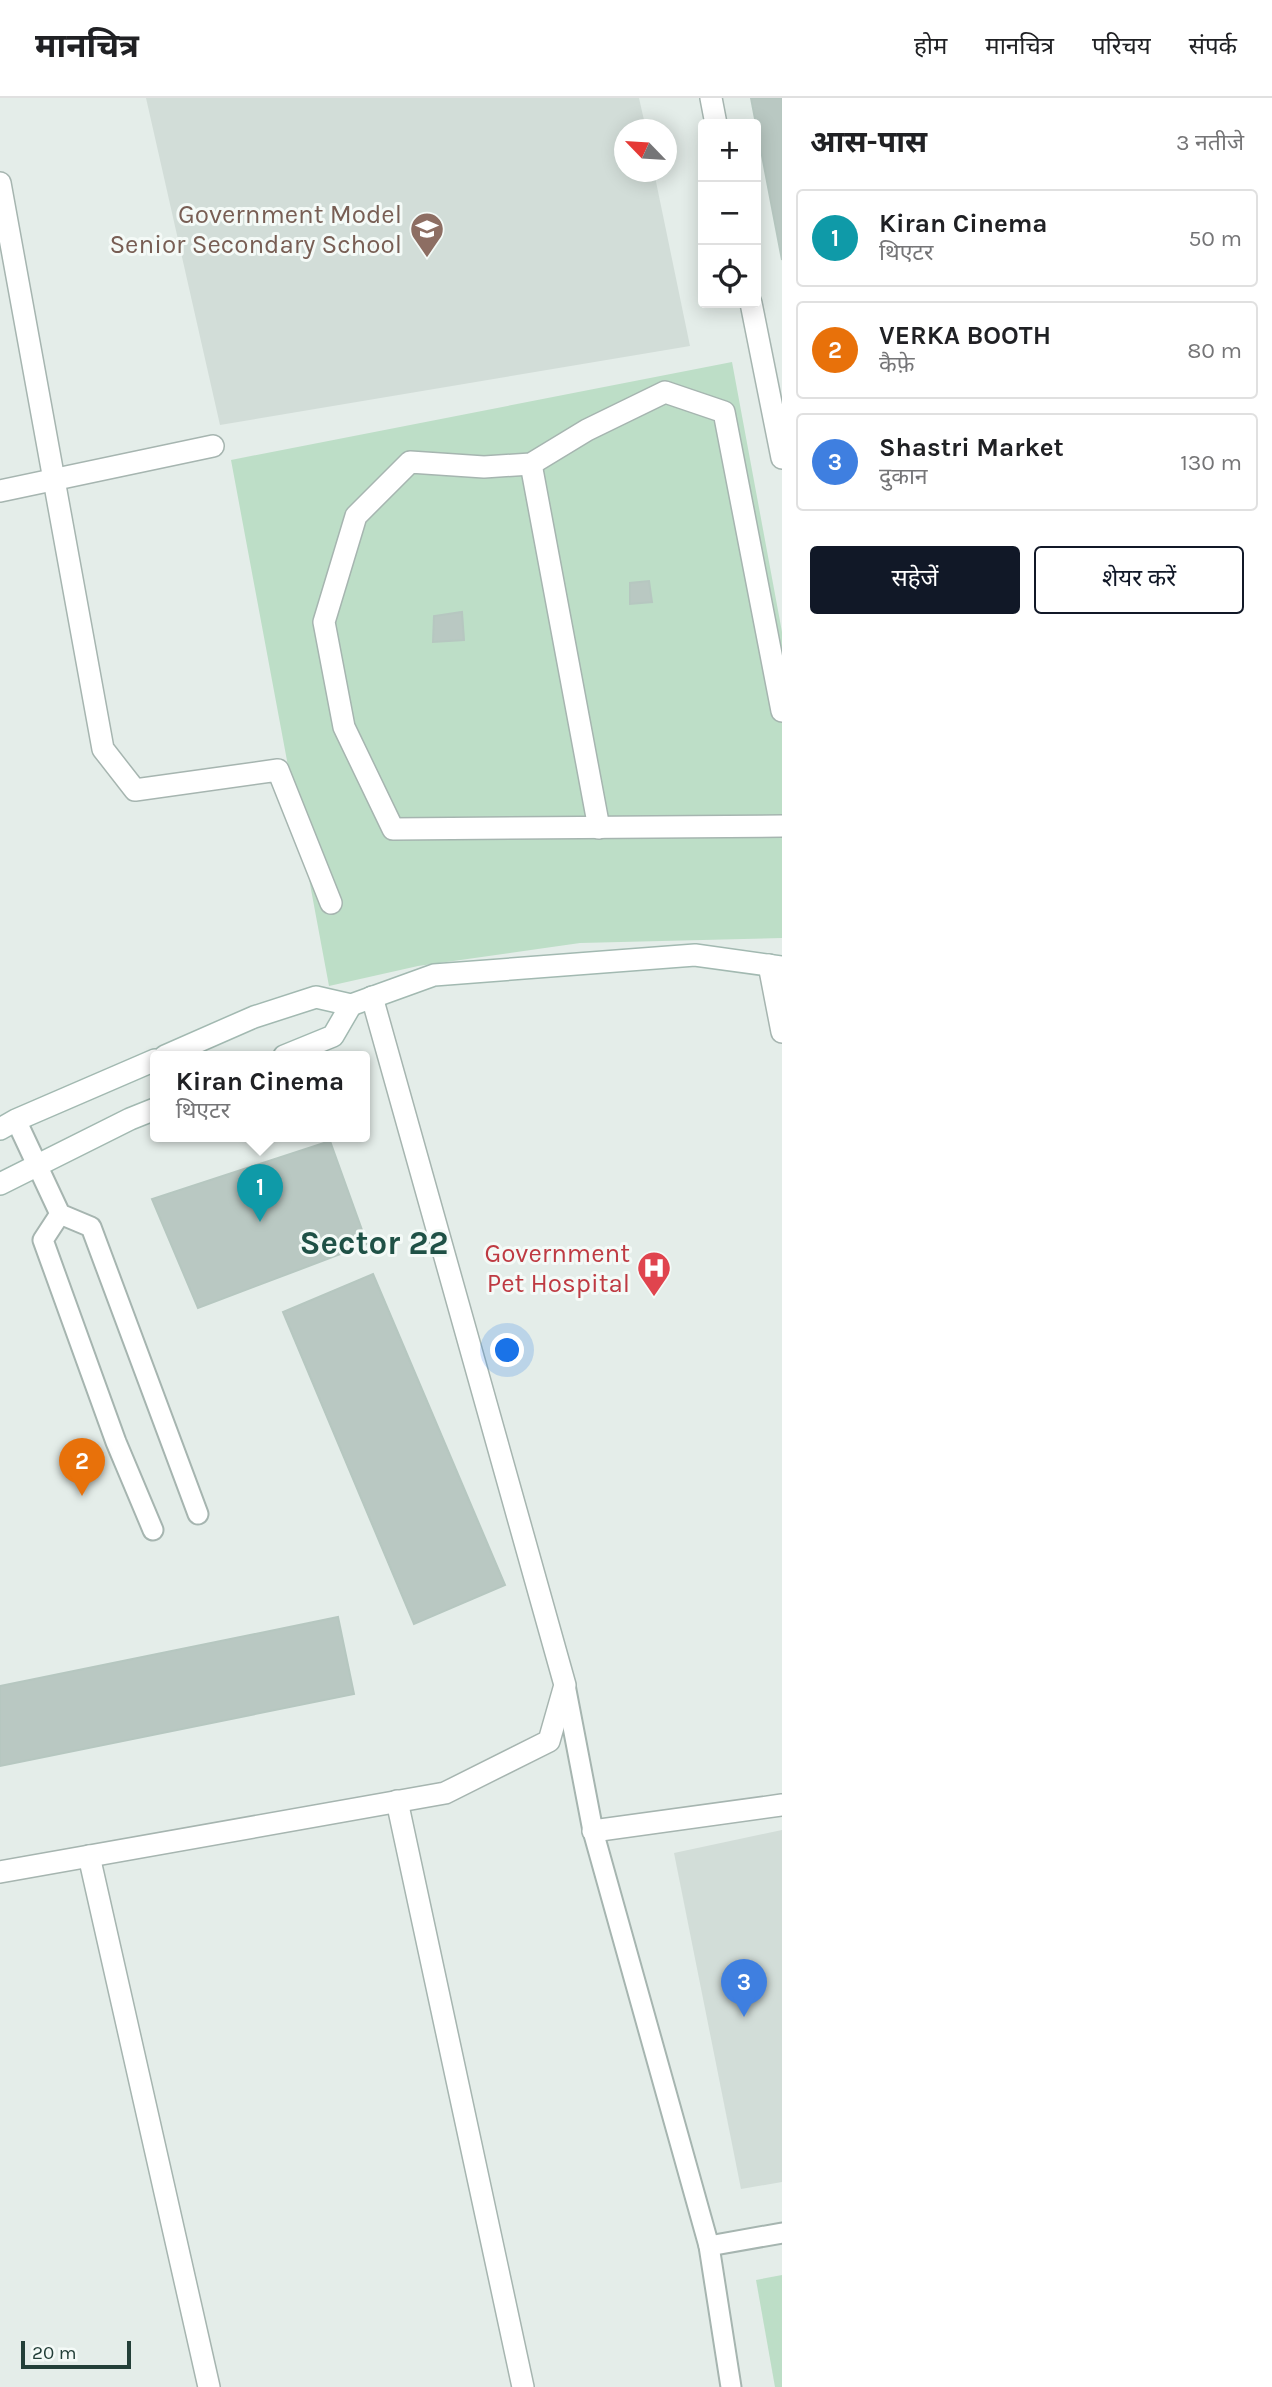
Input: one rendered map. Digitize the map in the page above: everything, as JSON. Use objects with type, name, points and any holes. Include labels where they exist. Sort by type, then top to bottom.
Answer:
[{"type":"street","points":[[711,98],[715,119]]},
{"type":"street","points":[[0,183],[103,749],[135,790],[278,770],[331,903]]},
{"type":"street","points":[[752,308],[782,458]]},
{"type":"street","points":[[782,711],[724,411],[665,392],[587,430],[531,464],[484,467],[410,462],[356,516],[324,622],[344,727],[393,830],[782,826]]},
{"type":"street","points":[[0,491],[213,446]]},
{"type":"street","points":[[531,464],[599,828]]},
{"type":"street","points":[[176,1051],[254,1017],[316,997],[351,1004],[434,975],[695,955],[776,966],[782,1032]]},
{"type":"street","points":[[0,1872],[445,1793],[548,1741],[565,1685],[372,997]]},
{"type":"street","points":[[296,1051],[333,1036],[351,1004]]},
{"type":"street","points":[[8,1125],[150,1062]]},
{"type":"street","points":[[0,1184],[150,1111]]},
{"type":"street","points":[[397,1801],[523,2387]]},
{"type":"street","points":[[593,1831],[782,1805]]},
{"type":"street","points":[[89,1856],[209,2387]]},
{"type":"lane","points":[[8,1125],[37,1166],[60,1214],[91,1227],[198,1514]]},
{"type":"lane","points":[[60,1214],[43,1240],[116,1442],[153,1530]]},
{"type":"lane","points":[[565,1685],[593,1831],[709,2246],[731,2387]]},
{"type":"lane","points":[[709,2246],[782,2233]]},
{"type":"shaded area","name":"Government Model Senior Secondary School","points":[[146,98],[639,98],[644,119],[614,119],[614,182],[656,182],[690,346],[220,425]]},
{"type":"shaded area","points":[[782,1830],[782,2182],[741,2189],[674,1853]]},
{"type":"green space","points":[[732,362],[782,632],[782,938],[580,943],[418,966],[329,986],[231,460]]},
{"type":"green space","points":[[782,2275],[782,2387],[775,2387],[756,2280]]},
{"type":"building","points":[[751,98],[782,98],[782,260],[761,150],[761,119],[755,119]]},
{"type":"building","points":[[649,581],[652,602],[630,604],[630,583]]},
{"type":"building","points":[[462,612],[464,640],[433,642],[434,616]]},
{"type":"building","points":[[330,1142],[367,1244],[198,1308],[152,1199]]},
{"type":"building","points":[[373,1274],[505,1585],[414,1624],[283,1312]]},
{"type":"building","points":[[338,1617],[354,1694],[0,1766],[0,1686]]},
{"type":"place","name":"Government Model Senior Secondary School","points":[[427,259]]},
{"type":"place","name":"Kiran Cinema","points":[[260,1222]]},
{"type":"place","name":"Government Pet Hospital","points":[[654,1298]]},
{"type":"place","name":"VERKA BOOTH","points":[[82,1496]]},
{"type":"place","name":"Shastri Market","points":[[744,2017]]},
{"type":"district","name":"Sector 22","points":[[374,1242]]}]
